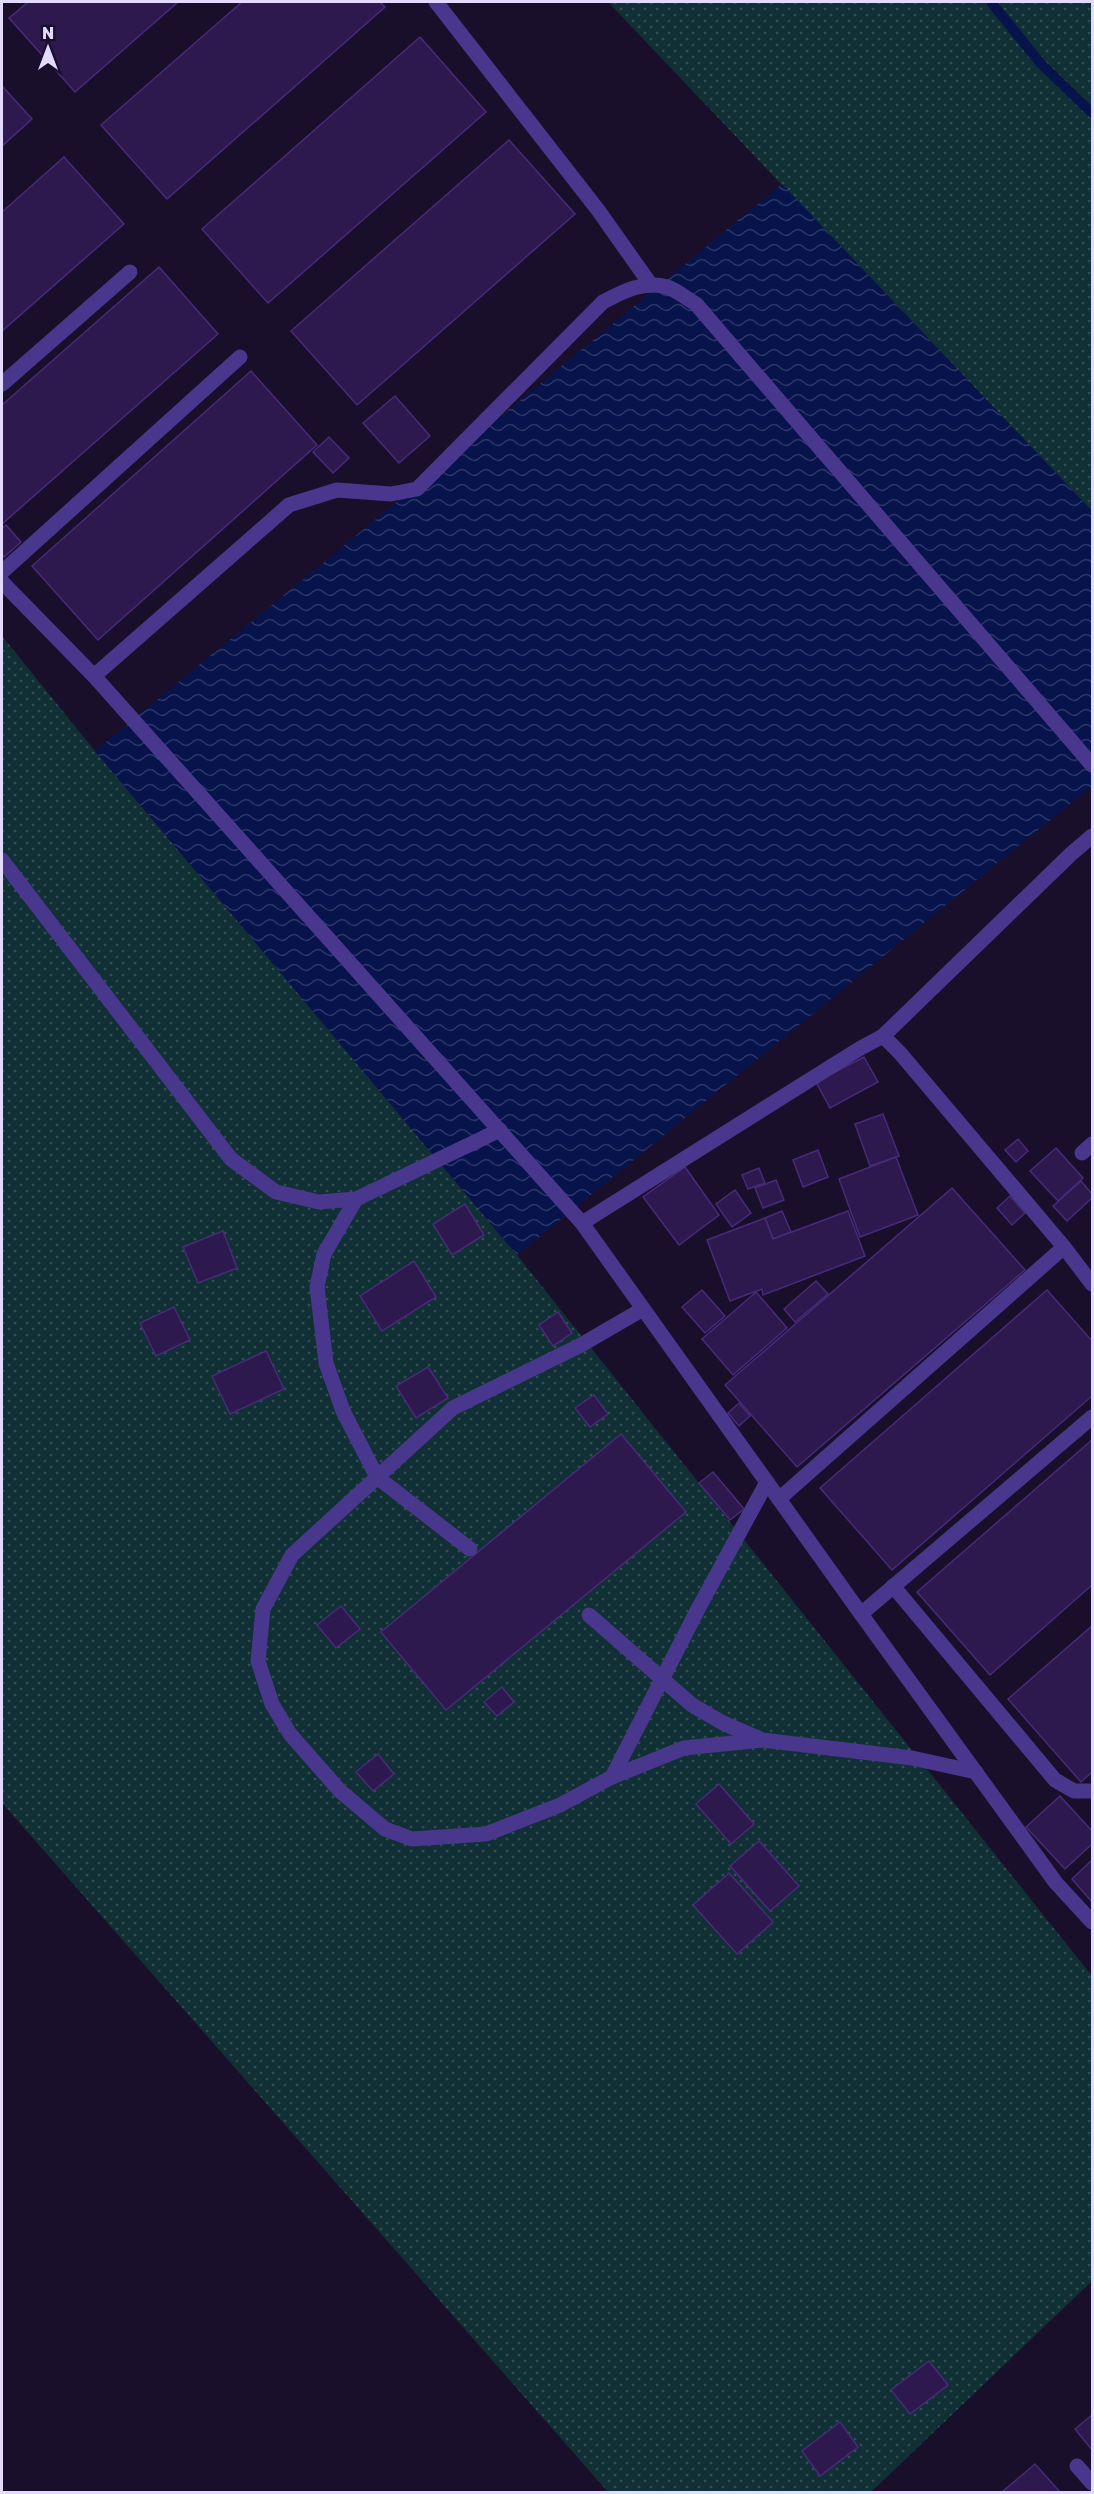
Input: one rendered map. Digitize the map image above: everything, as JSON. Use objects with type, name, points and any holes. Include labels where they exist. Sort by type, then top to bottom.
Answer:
[{"type":"lane","points":[[436,2],[598,210],[651,285]]},
{"type":"lane","points":[[2,384],[130,272]]},
{"type":"lane","points":[[94,676],[289,505],[337,489],[391,494],[417,489],[603,302],[628,289],[651,285],[668,287],[696,304],[1092,765]]},
{"type":"lane","points":[[2,572],[240,357]]},
{"type":"lane","points":[[2,582],[94,676],[582,1223],[1056,1883],[1092,1922]]},
{"type":"lane","points":[[582,1223],[859,1048],[883,1036],[1092,836]]},
{"type":"lane","points":[[2,860],[231,1159],[276,1192],[319,1202],[356,1199],[500,1130]]},
{"type":"lane","points":[[883,1036],[900,1053],[1064,1247],[1092,1284]]},
{"type":"lane","points":[[356,1199],[324,1254],[317,1287],[326,1364],[343,1411],[376,1477],[470,1549]]},
{"type":"lane","points":[[779,1499],[1064,1247]]},
{"type":"lane","points":[[643,1309],[581,1345],[453,1408],[292,1555],[262,1609],[258,1661],[272,1704],[290,1734],[340,1791],[385,1829],[412,1839],[486,1834],[560,1805],[612,1777],[684,1748],[762,1740],[912,1758],[976,1772]]},
{"type":"lane","points":[[861,1614],[1092,1417]]},
{"type":"lane","points":[[612,1777],[767,1482]]},
{"type":"lane","points":[[893,1586],[1055,1780],[1074,1791],[1092,1791]]},
{"type":"lane","points":[[589,1615],[692,1705],[723,1723],[762,1740]]},
{"type":"lane","points":[[1077,2466],[1092,2483]]},
{"type":"green space","points":[[608,2],[1092,2],[1092,511]]},
{"type":"green space","points":[[2,636],[95,751],[517,1255],[1092,1976],[1092,2281],[871,2492],[608,2492],[2,1803]]},
{"type":"water","points":[[782,184],[1092,511],[1092,786],[517,1255],[95,751]]},
{"type":"building","points":[[28,2],[178,2],[75,92],[9,18]]},
{"type":"building","points":[[242,2],[380,2],[385,7],[167,199],[101,125]]},
{"type":"building","points":[[420,37],[486,112],[268,303],[202,229]]},
{"type":"building","points":[[2,86],[32,119],[2,146]]},
{"type":"building","points":[[509,140],[575,214],[357,405],[291,331]]},
{"type":"building","points":[[64,157],[124,224],[2,331],[2,212]]},
{"type":"building","points":[[159,267],[218,334],[2,524],[2,405]]},
{"type":"building","points":[[251,371],[317,445],[98,640],[32,566]]},
{"type":"building","points":[[395,396],[430,436],[399,463],[363,423]]},
{"type":"building","points":[[329,437],[349,458],[333,473],[313,452]]},
{"type":"building","points":[[6,525],[21,542],[4,557],[2,528]]},
{"type":"building","points":[[864,1057],[878,1082],[830,1108],[816,1082]]},
{"type":"building","points":[[883,1114],[899,1156],[870,1166],[855,1124]]},
{"type":"building","points":[[1018,1139],[1028,1151],[1016,1162],[1005,1150]]},
{"type":"building","points":[[1056,1148],[1083,1178],[1058,1201],[1030,1171]]},
{"type":"building","points":[[818,1150],[828,1177],[803,1187],[793,1160]]},
{"type":"building","points":[[896,1157],[918,1215],[860,1237],[839,1179]]},
{"type":"building","points":[[685,1167],[719,1215],[679,1245],[643,1197]]},
{"type":"building","points":[[759,1168],[765,1183],[748,1189],[742,1175]]},
{"type":"building","points":[[776,1180],[784,1200],[763,1208],[755,1188]]},
{"type":"building","points":[[1081,1181],[1092,1194],[1092,1198],[1067,1221],[1053,1206]]},
{"type":"building","points":[[952,1188],[1025,1270],[797,1467],[725,1385]]},
{"type":"building","points":[[735,1190],[751,1213],[732,1227],[716,1204]]},
{"type":"building","points":[[1010,1196],[1025,1213],[1012,1225],[997,1208]]},
{"type":"building","points":[[465,1204],[484,1235],[452,1255],[433,1224]]},
{"type":"building","points":[[782,1211],[791,1232],[773,1239],[765,1218]]},
{"type":"building","points":[[848,1211],[865,1256],[763,1295],[762,1289],[730,1301],[707,1240],[765,1218],[773,1239]]},
{"type":"building","points":[[223,1231],[237,1268],[198,1283],[183,1247]]},
{"type":"building","points":[[414,1261],[436,1297],[382,1331],[360,1296]]},
{"type":"building","points":[[816,1281],[828,1294],[795,1322],[784,1309]]},
{"type":"building","points":[[702,1290],[725,1316],[705,1333],[682,1307]]},
{"type":"building","points":[[1047,1290],[1092,1341],[1092,1396],[892,1570],[820,1488]]},
{"type":"building","points":[[756,1292],[787,1328],[733,1375],[702,1339]]},
{"type":"building","points":[[174,1307],[190,1340],[156,1356],[140,1323]]},
{"type":"building","points":[[558,1312],[572,1333],[553,1346],[539,1325]]},
{"type":"building","points":[[266,1351],[284,1389],[230,1414],[212,1376]]},
{"type":"building","points":[[428,1367],[448,1398],[416,1418],[396,1386]]},
{"type":"building","points":[[594,1395],[608,1414],[590,1427],[575,1408]]},
{"type":"building","points":[[739,1403],[750,1416],[739,1426],[728,1413]]},
{"type":"building","points":[[621,1434],[686,1512],[446,1710],[381,1632]]},
{"type":"building","points":[[1092,1440],[1092,1585],[990,1675],[917,1592]]},
{"type":"building","points":[[713,1472],[744,1509],[730,1520],[699,1483]]},
{"type":"building","points":[[341,1606],[360,1629],[336,1648],[317,1625]]},
{"type":"building","points":[[1092,1626],[1092,1772],[1081,1782],[1008,1699]]},
{"type":"building","points":[[502,1687],[514,1702],[497,1716],[484,1702]]},
{"type":"building","points":[[378,1754],[394,1774],[373,1791],[356,1772]]},
{"type":"building","points":[[719,1784],[754,1824],[731,1844],[696,1804]]},
{"type":"building","points":[[1060,1796],[1092,1831],[1092,1844],[1065,1869],[1026,1827]]},
{"type":"building","points":[[759,1841],[799,1886],[770,1911],[730,1866]]},
{"type":"building","points":[[1092,1860],[1092,1902],[1072,1879]]},
{"type":"building","points":[[729,1873],[773,1922],[737,1954],[693,1905]]},
{"type":"building","points":[[929,2361],[948,2385],[910,2414],[891,2390]]},
{"type":"building","points":[[1092,2415],[1092,2450],[1075,2429]]},
{"type":"building","points":[[840,2422],[858,2447],[820,2476],[802,2451]]},
{"type":"building","points":[[1035,2464],[1060,2492],[1002,2492]]},
{"type":"waterway","points":[[991,2],[1041,64],[1092,113]]}]
